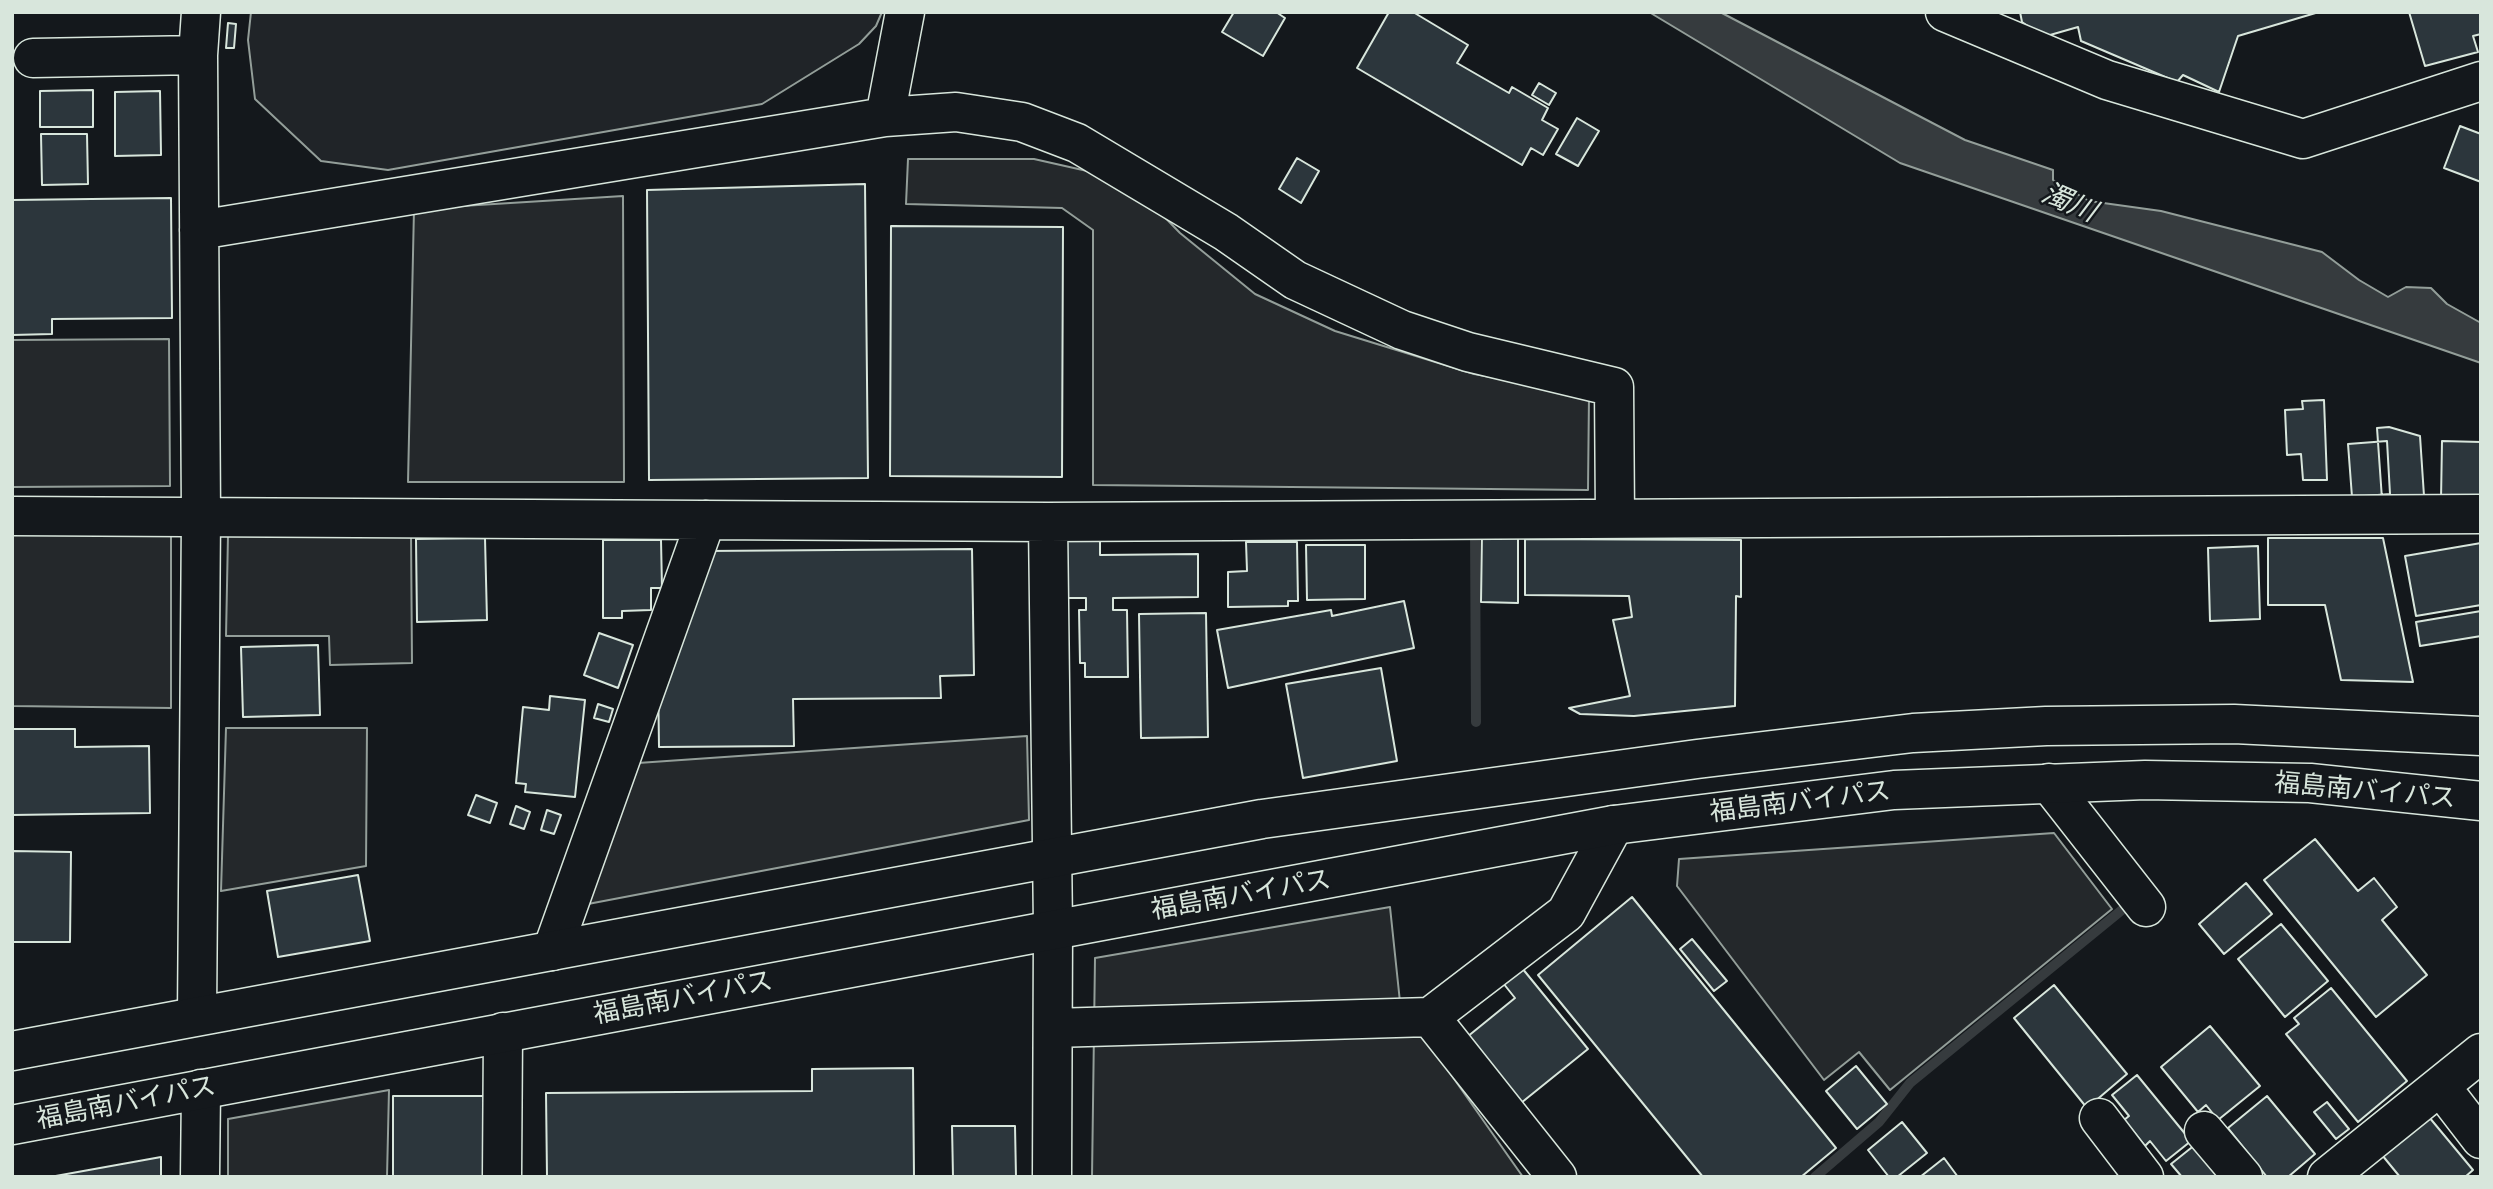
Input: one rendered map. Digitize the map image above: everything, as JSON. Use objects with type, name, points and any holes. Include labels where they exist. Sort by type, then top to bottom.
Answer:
[{"type":"main road","points":[[197,1016],[201,516],[198,55],[201,12]]},
{"type":"main road","points":[[885,117],[905,12]]},
{"type":"main road","points":[[1945,12],[2107,79],[2303,139],[2481,81]]},
{"type":"main road","points":[[33,58],[198,55]]},
{"type":"main road","points":[[199,230],[885,117],[956,112],[1022,122],[1077,143],[1226,232],[1295,280],[1402,330],[1468,352],[1614,387],[1615,519]]},
{"type":"main road","points":[[12,516],[1048,522],[2481,514]]},
{"type":"main road","points":[[552,951],[706,520]]},
{"type":"main road","points":[[1048,522],[1053,928],[1052,1177]]},
{"type":"main road","name":"福島南バイパス","points":[[12,1051],[1262,819],[1697,759],[1913,733],[2046,726],[2234,724],[2481,736]]},
{"type":"main road","name":"福島南バイパス","points":[[12,1125],[1053,928],[1615,825],[1894,790],[2145,780],[2310,783],[2481,801]]},
{"type":"main road","points":[[2049,783],[2146,907]]},
{"type":"main road","points":[[1053,1028],[1430,1017],[1566,913],[1615,825]]},
{"type":"main road","points":[[1430,1017],[1557,1177]]},
{"type":"main road","points":[[502,1177],[503,1032]]},
{"type":"main road","points":[[2327,1177],[2481,1054]]},
{"type":"main road","points":[[2441,1087],[2481,1139]]},
{"type":"main road","points":[[200,1177],[201,1089]]},
{"type":"main road","points":[[2099,1118],[2144,1177]]},
{"type":"main road","points":[[2204,1131],[2243,1177]]},
{"type":"shaded area","points":[[251,12],[882,12],[876,26],[859,44],[762,104],[388,170],[321,161],[255,99],[248,40]]},
{"type":"shaded area","points":[[908,159],[1034,159],[1096,173],[1151,203],[1180,233],[1255,294],[1335,331],[1474,374],[1589,395],[1588,490],[1093,485],[1093,230],[1062,208],[906,204]]},
{"type":"shaded area","points":[[623,196],[624,482],[408,482],[414,209]]},
{"type":"shaded area","points":[[169,339],[170,486],[12,487],[12,340]]},
{"type":"shaded area","points":[[171,531],[171,708],[12,706],[12,532]]},
{"type":"shaded area","points":[[411,533],[412,663],[330,665],[329,636],[226,636],[228,535]]},
{"type":"shaded area","points":[[226,728],[367,728],[366,866],[221,891]]},
{"type":"shaded area","points":[[1027,736],[1029,820],[588,904],[638,763]]},
{"type":"shaded area","points":[[2054,833],[2112,909],[1890,1090],[1859,1052],[1824,1080],[1677,886],[1679,859]]},
{"type":"shaded area","points":[[1390,907],[1400,1002],[1523,1177],[1092,1177],[1095,958]]},
{"type":"shaded area","points":[[389,1090],[387,1177],[228,1177],[228,1119]]},
{"type":"water","name":"濁川","points":[[1649,12],[1720,12],[1965,140],[2053,170],[2053,180],[2089,201],[2161,211],[2322,252],[2359,280],[2388,297],[2406,287],[2431,288],[2447,304],[2481,323],[2481,363],[1900,163]]},
{"type":"building","points":[[1234,12],[1276,12],[1285,18],[1263,56],[1222,32]]},
{"type":"building","points":[[1389,12],[1413,12],[1468,45],[1457,63],[1509,93],[1512,87],[1548,108],[1542,120],[1558,129],[1543,155],[1531,148],[1522,165],[1357,68]]},
{"type":"building","points":[[2020,12],[2319,12],[2238,36],[2219,92],[2183,75],[2177,82],[2081,41],[2078,27],[2043,37],[2022,22]]},
{"type":"building","points":[[2409,12],[2481,12],[2481,34],[2473,36],[2478,52],[2425,66]]},
{"type":"building","points":[[228,23],[236,24],[234,48],[226,48]]},
{"type":"building","points":[[1539,83],[1556,93],[1549,105],[1532,95]]},
{"type":"building","points":[[93,90],[93,127],[40,127],[40,91]]},
{"type":"building","points":[[160,91],[161,155],[115,156],[115,92]]},
{"type":"building","points":[[1577,118],[1599,131],[1578,166],[1556,154]]},
{"type":"building","points":[[2460,126],[2481,134],[2481,182],[2444,168]]},
{"type":"building","points":[[41,134],[87,134],[88,184],[42,185]]},
{"type":"building","points":[[1297,158],[1319,171],[1301,203],[1279,189]]},
{"type":"building","points":[[865,184],[868,478],[649,480],[647,190]]},
{"type":"building","points":[[171,198],[172,318],[52,319],[52,334],[12,335],[12,200]]},
{"type":"building","points":[[891,226],[1063,227],[1062,477],[890,476]]},
{"type":"building","points":[[2324,400],[2327,480],[2303,480],[2301,454],[2287,455],[2285,410],[2303,409],[2302,401]]},
{"type":"building","points":[[2389,427],[2420,436],[2424,496],[2382,499],[2377,428]]},
{"type":"building","points":[[2387,441],[2390,494],[2352,497],[2348,444]]},
{"type":"building","points":[[2442,441],[2481,442],[2481,500],[2441,500]]},
{"type":"building","points":[[1482,532],[1518,533],[1518,603],[1481,602]]},
{"type":"building","points":[[1067,536],[1100,536],[1100,555],[1198,554],[1198,597],[1113,598],[1113,610],[1127,610],[1128,677],[1085,677],[1085,663],[1080,663],[1079,610],[1086,610],[1086,598],[1067,598]]},
{"type":"building","points":[[485,538],[487,620],[417,622],[416,539]]},
{"type":"building","points":[[2268,538],[2383,538],[2413,682],[2341,680],[2325,605],[2268,605]]},
{"type":"building","points":[[1525,539],[1741,540],[1741,597],[1736,596],[1735,706],[1634,716],[1580,714],[1569,708],[1630,696],[1613,620],[1632,617],[1629,596],[1525,595]]},
{"type":"building","points":[[603,540],[661,540],[662,588],[651,588],[651,610],[622,611],[622,618],[603,618]]},
{"type":"building","points":[[1246,542],[1297,542],[1298,601],[1288,601],[1288,606],[1228,607],[1228,572],[1247,571]]},
{"type":"building","points":[[2481,543],[2481,605],[2416,616],[2405,556]]},
{"type":"building","points":[[1306,545],[1365,545],[1365,599],[1307,600]]},
{"type":"building","points":[[2258,546],[2260,619],[2210,621],[2208,548]]},
{"type":"building","points":[[972,549],[974,675],[940,676],[941,698],[793,699],[794,746],[659,747],[658,675],[705,551]]},
{"type":"building","points":[[1404,601],[1414,648],[1228,688],[1217,630],[1331,610],[1332,616]]},
{"type":"building","points":[[2481,611],[2481,636],[2420,646],[2416,622]]},
{"type":"building","points":[[1206,613],[1208,737],[1141,738],[1139,614]]},
{"type":"building","points":[[599,633],[633,645],[618,688],[584,675]]},
{"type":"building","points":[[318,645],[320,715],[243,717],[241,647]]},
{"type":"building","points":[[1381,668],[1397,761],[1303,778],[1286,684]]},
{"type":"building","points":[[550,696],[585,700],[575,797],[525,792],[526,784],[516,783],[523,707],[549,710]]},
{"type":"building","points":[[598,704],[613,709],[609,722],[594,718]]},
{"type":"building","points":[[12,729],[75,729],[75,747],[149,746],[150,813],[12,815]]},
{"type":"building","points":[[476,795],[497,803],[490,823],[468,815]]},
{"type":"building","points":[[516,806],[530,812],[524,829],[510,824]]},
{"type":"building","points":[[547,810],[561,815],[554,834],[541,830]]},
{"type":"building","points":[[2315,839],[2358,891],[2374,878],[2397,907],[2382,920],[2427,975],[2376,1017],[2264,880]]},
{"type":"building","points":[[12,851],[71,852],[70,942],[12,942]]},
{"type":"building","points":[[358,875],[370,941],[278,957],[267,891]]},
{"type":"building","points":[[2246,883],[2272,914],[2224,954],[2199,924]]},
{"type":"building","points":[[1632,897],[1836,1148],[1801,1177],[1703,1177],[1538,975]]},
{"type":"building","points":[[2281,924],[2328,981],[2285,1017],[2238,959]]},
{"type":"building","points":[[1692,939],[1727,981],[1714,991],[1680,949]]},
{"type":"building","points":[[1522,968],[1588,1049],[1521,1103],[1467,1037],[1515,998],[1503,983]]},
{"type":"building","points":[[2054,985],[2127,1074],[2087,1108],[2014,1018]]},
{"type":"building","points":[[2331,988],[2407,1081],[2358,1122],[2286,1034],[2299,1024],[2294,1018]]},
{"type":"building","points":[[2210,1026],[2260,1086],[2218,1120],[2206,1105],[2198,1112],[2161,1067]]},
{"type":"building","points":[[1856,1066],[1887,1104],[1857,1129],[1826,1091]]},
{"type":"building","points":[[913,1068],[914,1177],[547,1177],[546,1093],[812,1091],[812,1069]]},
{"type":"building","points":[[2137,1075],[2191,1141],[2166,1161],[2150,1141],[2145,1146],[2124,1120],[2129,1116],[2112,1095]]},
{"type":"building","points":[[393,1096],[484,1096],[484,1177],[393,1177]]},
{"type":"building","points":[[2267,1096],[2315,1154],[2288,1177],[2267,1177],[2228,1128]]},
{"type":"building","points":[[2327,1102],[2349,1129],[2336,1139],[2314,1112]]},
{"type":"building","points":[[2429,1117],[2473,1170],[2465,1177],[2400,1177],[2382,1155]]},
{"type":"building","points":[[1902,1122],[1927,1153],[1897,1177],[1889,1177],[1868,1150]]},
{"type":"building","points":[[952,1126],[1015,1126],[1016,1177],[953,1177]]},
{"type":"building","points":[[2196,1144],[2223,1177],[2182,1177],[2171,1164]]},
{"type":"building","points":[[161,1157],[161,1177],[50,1177]]},
{"type":"building","points":[[1944,1158],[1958,1177],[1920,1177]]},
{"type":"waterway","points":[[1475,527],[1476,722]]},
{"type":"waterway","points":[[1815,1177],[1879,1122],[1910,1083],[2128,905]]}]
